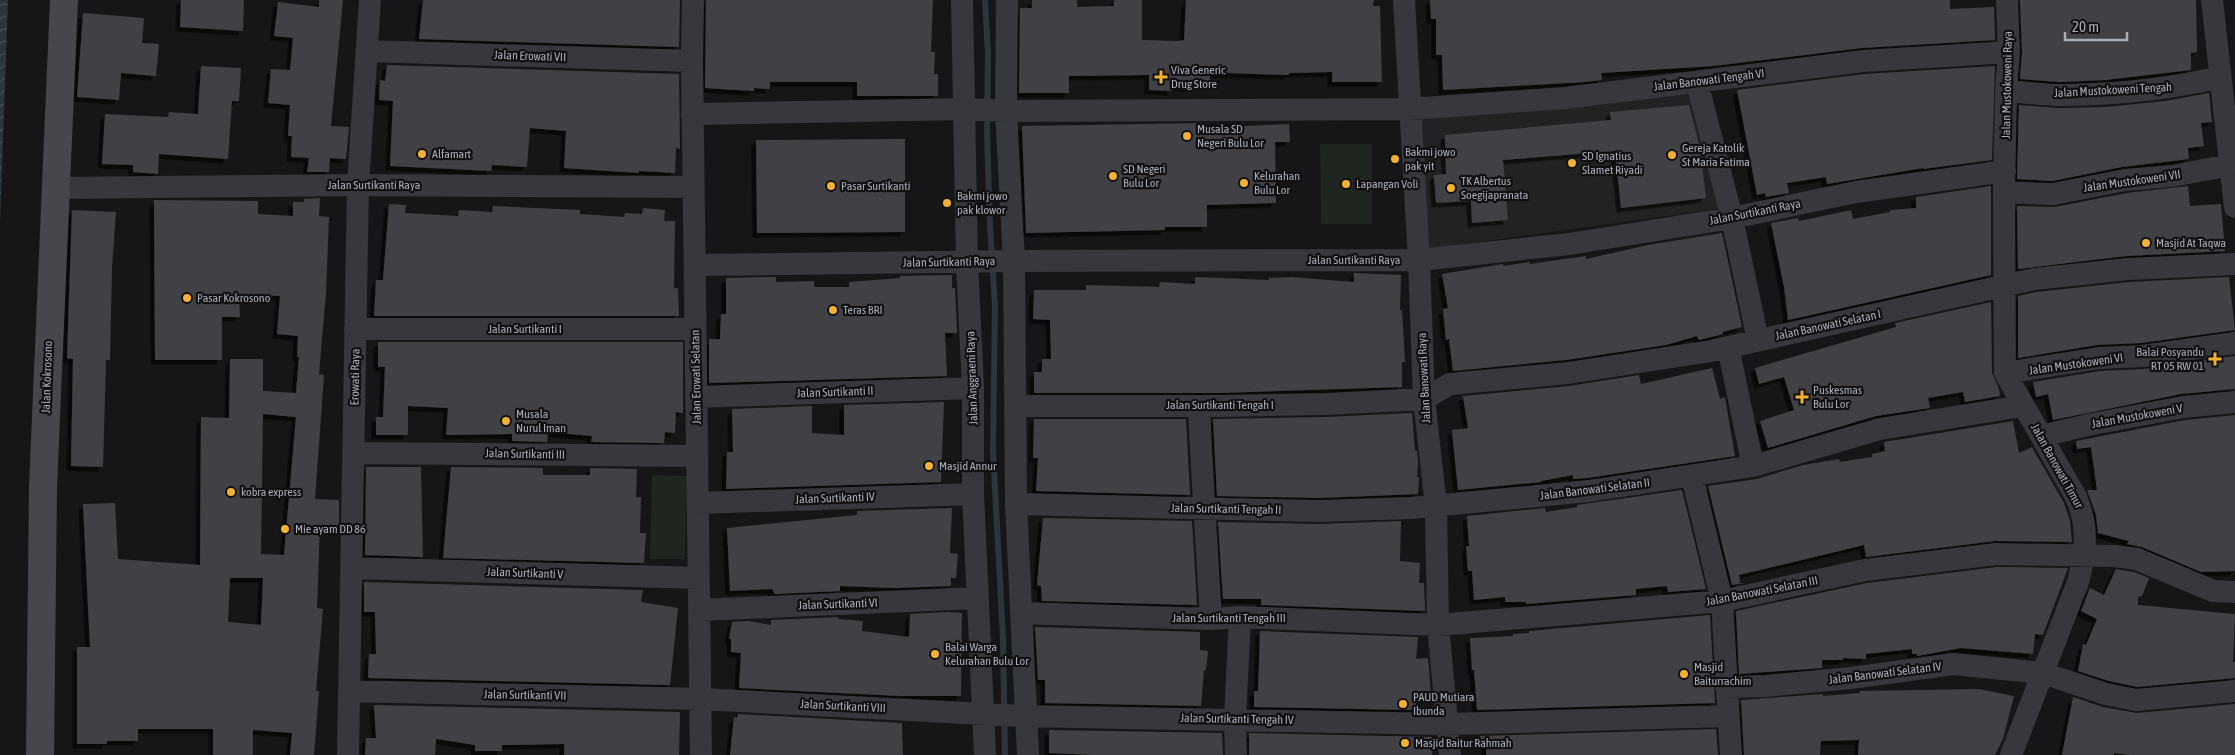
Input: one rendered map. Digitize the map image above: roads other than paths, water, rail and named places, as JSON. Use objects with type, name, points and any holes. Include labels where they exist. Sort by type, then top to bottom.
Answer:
[{"type":"street","name":"Jalan Kokrosono","points":[[40,755],[42,487],[54,188],[64,0]]},
{"type":"street","name":"Erowati Raya","points":[[348,755],[358,185],[370,0]]},
{"type":"street","name":"Jalan Erowati Selatan","points":[[694,0],[692,114],[702,755]]},
{"type":"street","name":"Jalan Anggraeni Raya","points":[[962,0],[968,109],[973,494],[977,598],[987,713],[985,755]]},
{"type":"street","points":[[1007,0],[1002,111],[1011,261],[1016,406],[1016,504],[1024,716],[1028,755]]},
{"type":"street","name":"Jalan Banowati Raya","points":[[1404,0],[1419,260],[1424,399],[1436,506],[1438,625],[1450,755]]},
{"type":"street","name":"Jalan Mustokoweni Raya","points":[[2005,181],[2006,91],[2009,52],[2007,0]]},
{"type":"street","points":[[2212,0],[2225,41],[2220,77],[2235,207]]},
{"type":"street","name":"Jalan Erowati VII","points":[[368,51],[692,61]]},
{"type":"street","name":"Jalan Banowati Tengah VI","points":[[1409,109],[1565,98],[1863,61],[2009,52]]},
{"type":"street","name":"Jalan Mustokoweni Tengah","points":[[2006,91],[2066,95],[2128,91],[2185,86],[2220,77]]},
{"type":"street","points":[[1697,82],[1732,218],[1758,340]]},
{"type":"street","points":[[692,114],[968,109],[1002,111],[1409,109]]},
{"type":"street","name":"Jalan Mustokoweni VII","points":[[2005,181],[2053,194],[2125,180],[2172,176],[2230,165]]},
{"type":"street","name":"Jalan Surtikanti Raya","points":[[695,265],[1011,261],[1419,260],[1569,244],[1732,218],[1856,192],[2005,181]]},
{"type":"street","name":"Jalan Banowati Timur","points":[[2005,181],[2005,373],[2082,512],[2086,530],[2085,557],[2078,582],[2011,755]]},
{"type":"street","name":"Jalan Surtikanti Raya","points":[[54,188],[358,185],[694,187]]},
{"type":"street","name":"Jalan Banowati Selatan I","points":[[1424,399],[1450,384],[1568,373],[1728,347],[2034,279],[2128,269],[2235,264]]},
{"type":"street","name":"Jalan Surtikanti I","points":[[355,329],[695,329]]},
{"type":"street","name":"Jalan Mustokoweni VI","points":[[2005,373],[2099,358],[2142,356],[2235,343]]},
{"type":"street","points":[[1728,347],[1753,466]]},
{"type":"street","name":"Jalan Surtikanti II","points":[[696,397],[973,388]]},
{"type":"street","name":"Jalan Surtikanti Tengah I","points":[[1016,406],[1325,404],[1424,399]]},
{"type":"street","name":"Jalan Mustokoweni V","points":[[2041,436],[2092,424],[2184,407],[2235,402]]},
{"type":"street","points":[[1199,406],[1211,620]]},
{"type":"street","name":"Jalan Banowati Selatan II","points":[[1436,506],[1589,492],[1753,466],[1880,429],[2022,406]]},
{"type":"street","name":"Jalan Surtikanti III","points":[[353,453],[697,456]]},
{"type":"street","points":[[1692,476],[1722,601],[1731,755]]},
{"type":"street","name":"Jalan Surtikanti IV","points":[[698,503],[973,494]]},
{"type":"street","name":"Jalan Surtikanti Tengah II","points":[[1016,504],[1318,511],[1436,506]]},
{"type":"street","name":"Jalan Banowati Selatan III","points":[[1438,625],[1722,601],[1865,570],[1996,554],[2114,556],[2137,559],[2213,591],[2235,592]]},
{"type":"street","name":"Jalan Surtikanti V","points":[[351,568],[699,578]]},
{"type":"street","name":"Jalan Surtikanti VI","points":[[700,610],[977,598]]},
{"type":"street","name":"Jalan Surtikanti Tengah III","points":[[1021,613],[1211,620],[1240,617],[1438,625]]},
{"type":"street","points":[[1236,755],[1235,718],[1240,617]]},
{"type":"street","name":"Jalan Banowati Selatan IV","points":[[1726,687],[1784,684],[1953,664],[2043,673],[2106,694],[2136,700],[2235,691]]},
{"type":"street","name":"Jalan Surtikanti VII","points":[[349,691],[701,700]]},
{"type":"street","name":"Jalan Surtikanti VIII","points":[[701,700],[1024,716]]},
{"type":"street","name":"Jalan Surtikanti Tengah IV","points":[[1024,716],[1235,718],[1448,724]]},
{"type":"street","points":[[1448,724],[1728,716]]},
{"type":"water","points":[[0,0],[8,0],[0,221]]},
{"type":"waterway","points":[[985,0],[988,53],[987,134],[990,226],[995,306],[993,450],[1003,639],[1005,755]]},
{"type":"place","name":"Viva Generic Drug Store","points":[[1161,77]]},
{"type":"place","name":"Musala SD Negeri Bulu Lor","points":[[1187,136]]},
{"type":"place","name":"Alfamart","points":[[422,154]]},
{"type":"place","name":"Gereja Katolik St Maria Fatima","points":[[1672,155]]},
{"type":"place","name":"Bakmi jowo pak yit","points":[[1395,159]]},
{"type":"place","name":"SD Ignatius Slamet Riyadi","points":[[1572,163]]},
{"type":"place","name":"SD Negeri Bulu Lor","points":[[1113,176]]},
{"type":"place","name":"Kelurahan Bulu Lor","points":[[1244,183]]},
{"type":"place","name":"Lapangan Voli","points":[[1346,184]]},
{"type":"place","name":"Pasar Surtikanti","points":[[831,186]]},
{"type":"place","name":"TK Albertus Soegijapranata","points":[[1451,188]]},
{"type":"place","name":"Bakmi jowo pak klowor","points":[[947,203]]},
{"type":"place","name":"Masjid At Taqwa","points":[[2146,243]]},
{"type":"place","name":"Pasar Kokrosono","points":[[187,298]]},
{"type":"place","name":"Teras BRI","points":[[833,310]]},
{"type":"place","name":"Balai Posyandu RT 05 RW 01","points":[[2215,359]]},
{"type":"place","name":"Puskesmas Bulu Lor","points":[[1802,397]]},
{"type":"place","name":"Musala Nurul Iman","points":[[506,421]]},
{"type":"place","name":"Masjid Annur","points":[[929,466]]},
{"type":"place","name":"kobra express","points":[[231,492]]},
{"type":"place","name":"Mie ayam DD 86","points":[[285,529]]},
{"type":"place","name":"Balai Warga Kelurahan Bulu Lor","points":[[935,654]]},
{"type":"place","name":"Masjid Baiturrachim","points":[[1684,674]]},
{"type":"place","name":"PAUD Mutiara Ibunda","points":[[1403,704]]},
{"type":"place","name":"Masjid Baitur Rahmah","points":[[1405,743]]}]
